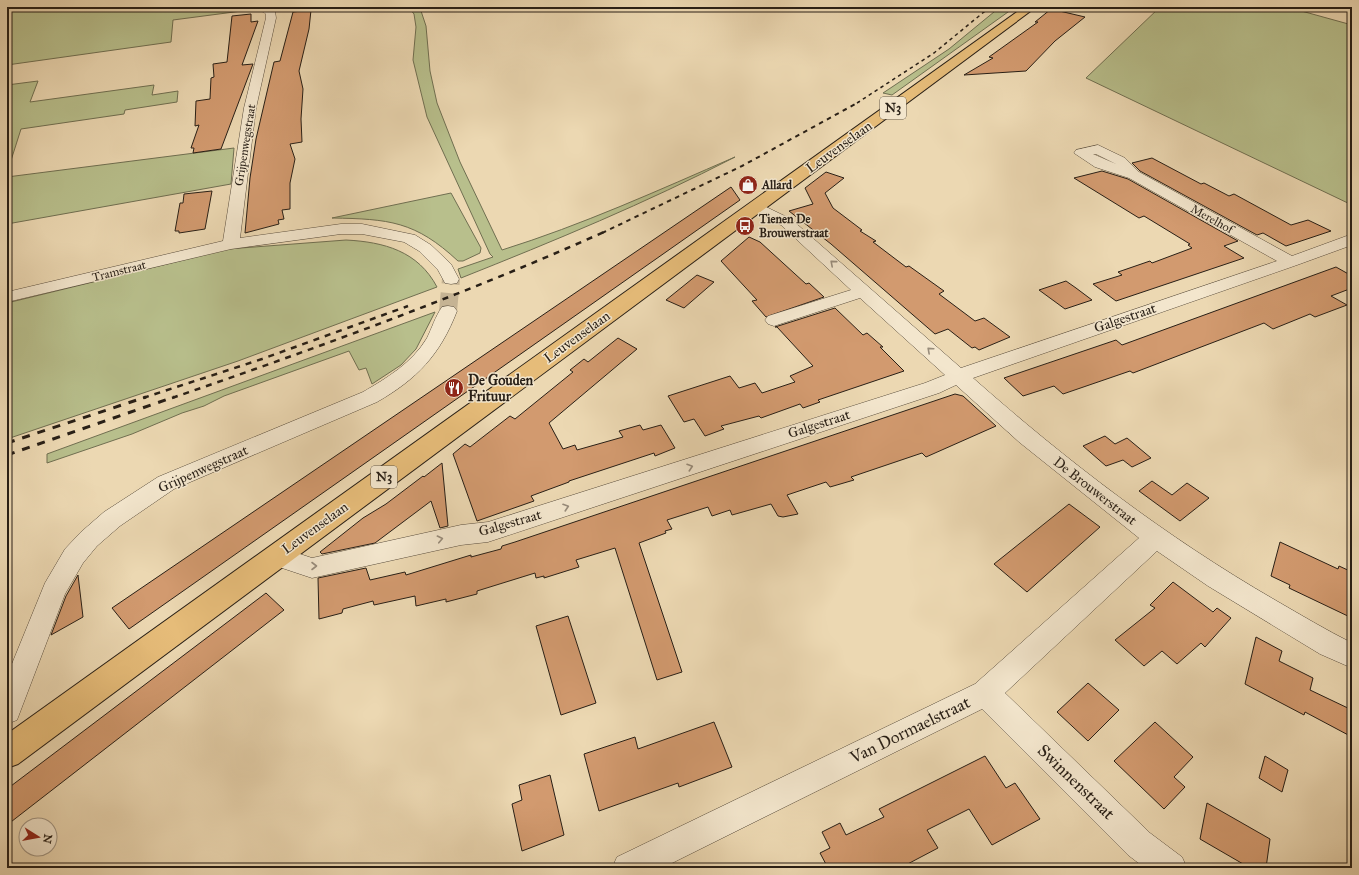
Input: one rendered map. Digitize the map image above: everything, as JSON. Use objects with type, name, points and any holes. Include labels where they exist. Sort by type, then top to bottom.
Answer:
[{"type":"main road","name":"Leuvenselaan","points":[[9,747],[276,556],[1031,7]]},
{"type":"street","name":"Grijpenwegstraat","points":[[231,244],[250,108],[271,18],[271,14],[260,7]]},
{"type":"street","name":"Merelhof","points":[[1134,175],[1291,262]]},
{"type":"street","name":"De Brouwerstraat","points":[[755,208],[786,222],[864,290],[1026,437],[1156,538],[1217,579],[1329,645],[1352,656]]},
{"type":"street","points":[[231,244],[341,229],[362,229],[385,232],[409,238],[425,248],[445,268],[451,279]]},
{"type":"street","name":"Galgestraat","points":[[276,556],[312,568],[461,535],[488,532],[932,388],[960,376],[1291,262],[1352,239]]},
{"type":"street","name":"Tramstraat","points":[[7,297],[231,244]]},
{"type":"street","points":[[774,320],[864,290]]},
{"type":"street","name":"Grijpenwegstraat","points":[[7,710],[54,591],[74,556],[89,539],[112,519],[166,483],[370,397],[391,386],[410,371],[434,344],[442,330],[448,311]]},
{"type":"street","name":"Van Dormaelstraat","points":[[628,868],[985,693],[1156,538]]},
{"type":"street","name":"Swinnenstraat","points":[[985,693],[1139,844],[1171,868]]},
{"type":"green space","points":[[7,7],[253,7],[257,9],[173,20],[171,42],[7,65]]},
{"type":"green space","points":[[374,7],[427,7],[420,8],[426,26],[430,71],[437,103],[460,162],[502,250],[561,230],[735,157],[600,221],[461,278],[458,269],[493,257],[490,254],[427,117],[413,60],[416,27],[414,14],[410,9]]},
{"type":"green space","points":[[1000,7],[1015,7],[892,95],[883,93],[949,49]]},
{"type":"green space","points":[[1160,7],[1287,7],[1352,25],[1352,205],[1086,78]]},
{"type":"green space","points":[[38,81],[30,102],[154,85],[152,95],[178,91],[177,102],[125,110],[124,114],[21,129],[7,173],[7,85]]},
{"type":"green space","points":[[234,148],[231,184],[7,224],[7,177]]},
{"type":"green space","points":[[451,193],[481,248],[480,253],[463,261],[458,261],[443,248],[414,230],[400,225],[386,221],[332,218]]},
{"type":"green space","points":[[346,240],[374,243],[399,251],[420,265],[437,287],[238,361],[7,439],[7,303],[228,249]]},
{"type":"green space","points":[[435,312],[416,349],[401,365],[372,384],[366,368],[359,370],[349,351],[224,396],[204,406],[182,413],[132,434],[47,463],[47,454]]},
{"type":"building","points":[[1051,9],[1085,17],[1055,41],[1026,71],[964,75],[993,58],[989,57],[1038,22],[1035,22]]},
{"type":"building","points":[[311,10],[309,29],[299,71],[303,89],[301,119],[302,142],[290,144],[295,159],[290,183],[290,209],[282,210],[284,219],[278,220],[279,224],[245,233],[250,178],[256,139],[274,62],[280,61],[293,12]]},
{"type":"building","points":[[251,14],[251,22],[258,21],[242,65],[253,64],[221,149],[193,153],[194,148],[191,148],[199,125],[195,126],[196,101],[210,99],[211,78],[214,77],[213,64],[227,62],[232,16]]},
{"type":"building","points":[[1152,158],[1201,184],[1204,183],[1229,196],[1234,194],[1291,225],[1308,220],[1331,231],[1286,246],[1263,233],[1257,235],[1140,171],[1132,163]]},
{"type":"building","points":[[1102,171],[1128,179],[1238,241],[1224,246],[1244,258],[1116,301],[1093,284],[1122,275],[1118,272],[1150,261],[1152,263],[1192,248],[1188,245],[1190,244],[1144,216],[1139,218],[1074,178]]},
{"type":"building","points":[[826,172],[844,178],[825,193],[833,208],[862,230],[860,231],[876,241],[873,242],[906,267],[909,266],[944,291],[939,294],[975,321],[984,318],[1010,337],[979,350],[975,347],[972,348],[948,329],[935,334],[831,244],[789,211],[813,204],[805,188]]},
{"type":"building","points":[[731,187],[740,200],[129,629],[112,608]]},
{"type":"building","points":[[212,191],[205,229],[179,233],[179,231],[175,231],[180,203],[183,203],[184,194]]},
{"type":"building","points":[[749,237],[760,242],[806,284],[809,283],[824,297],[766,317],[752,301],[757,300],[721,261]]},
{"type":"building","points":[[1336,267],[1352,276],[1352,288],[1331,296],[1347,305],[1315,317],[1310,314],[1273,329],[1264,323],[1133,373],[1130,371],[1063,394],[1054,386],[1023,396],[1004,378],[1116,340],[1122,345]]},
{"type":"building","points":[[697,275],[714,282],[684,308],[666,300]]},
{"type":"building","points":[[1066,281],[1092,300],[1065,309],[1039,290]]},
{"type":"building","points":[[835,308],[863,335],[867,333],[883,347],[880,347],[904,371],[818,400],[820,402],[803,408],[800,404],[761,418],[759,416],[721,426],[724,429],[705,436],[694,419],[684,422],[668,396],[730,376],[739,388],[755,383],[762,393],[795,382],[790,376],[813,366],[777,327],[775,327]]},
{"type":"building","points":[[618,338],[637,349],[549,423],[563,449],[575,445],[577,450],[623,437],[619,431],[640,425],[643,430],[661,425],[675,448],[655,456],[654,453],[569,481],[531,496],[534,501],[477,521],[453,454],[465,444],[470,447],[510,416],[515,419],[573,372],[570,370],[584,359],[588,362]]},
{"type":"building","points":[[955,394],[963,396],[996,426],[926,457],[922,453],[851,477],[854,480],[830,487],[826,482],[787,495],[798,514],[783,517],[778,516],[771,504],[732,515],[730,510],[712,516],[708,507],[667,520],[672,529],[665,531],[666,533],[639,543],[682,672],[657,680],[615,548],[576,560],[579,567],[544,578],[544,576],[536,578],[535,573],[477,591],[477,594],[446,602],[446,599],[416,606],[415,596],[374,605],[373,601],[343,609],[342,613],[319,619],[318,578],[366,568],[370,580],[405,572],[406,575],[471,555],[471,557],[501,549],[502,546]]},
{"type":"building","points":[[1105,436],[1115,444],[1127,438],[1151,458],[1132,467],[1123,460],[1106,466],[1083,446]]},
{"type":"building","points":[[442,463],[448,526],[440,528],[431,501],[375,543],[322,554],[320,552],[363,518],[386,504]]},
{"type":"building","points":[[1152,481],[1172,495],[1187,483],[1209,498],[1180,521],[1139,491]]},
{"type":"building","points":[[1069,504],[1100,527],[1027,592],[994,564]]},
{"type":"building","points":[[1280,542],[1338,569],[1339,566],[1352,572],[1352,618],[1289,588],[1290,585],[1271,576]]},
{"type":"building","points":[[78,575],[83,617],[51,635],[66,596]]},
{"type":"building","points":[[1173,582],[1213,612],[1217,608],[1231,618],[1205,647],[1201,643],[1177,664],[1162,651],[1144,666],[1115,640],[1155,608],[1150,605]]},
{"type":"building","points":[[266,593],[284,610],[7,825],[7,789]]},
{"type":"building","points":[[568,616],[596,703],[561,715],[536,626]]},
{"type":"building","points":[[1256,637],[1282,651],[1279,661],[1313,678],[1310,690],[1352,710],[1352,737],[1305,712],[1304,715],[1245,684]]},
{"type":"building","points":[[1088,683],[1119,710],[1088,741],[1057,712]]},
{"type":"building","points":[[714,722],[732,767],[679,787],[678,783],[599,811],[584,754],[635,737],[638,749]]},
{"type":"building","points":[[1155,722],[1193,757],[1174,777],[1185,787],[1164,809],[1114,761]]},
{"type":"building","points":[[985,756],[1006,788],[1015,783],[1040,819],[992,845],[969,809],[927,830],[938,848],[900,868],[828,868],[820,853],[830,848],[822,832],[840,823],[846,835],[884,817],[879,809]]},
{"type":"building","points":[[1265,756],[1288,770],[1282,792],[1259,778]]},
{"type":"building","points":[[550,775],[564,835],[522,851],[512,804],[522,800],[519,785]]},
{"type":"building","points":[[1207,803],[1270,839],[1266,868],[1250,868],[1200,839]]},
{"type":"tunnel","points":[[448,311],[451,279]]},
{"type":"railway","points":[[857,103],[934,53],[990,7]]},
{"type":"railway","points":[[602,233],[742,166],[859,102]]},
{"type":"railway","points":[[172,398],[390,320],[604,232]]},
{"type":"railway","points":[[143,398],[262,359],[408,306]]},
{"type":"railway","points":[[7,443],[146,397]]},
{"type":"railway","points":[[7,455],[174,397]]},
{"type":"place","name":"Allard","points":[[748,185]]},
{"type":"place","name":"Tienen De Brouwerstraat","points":[[745,226]]},
{"type":"place","name":"De Gouden Frituur","points":[[454,388]]}]
